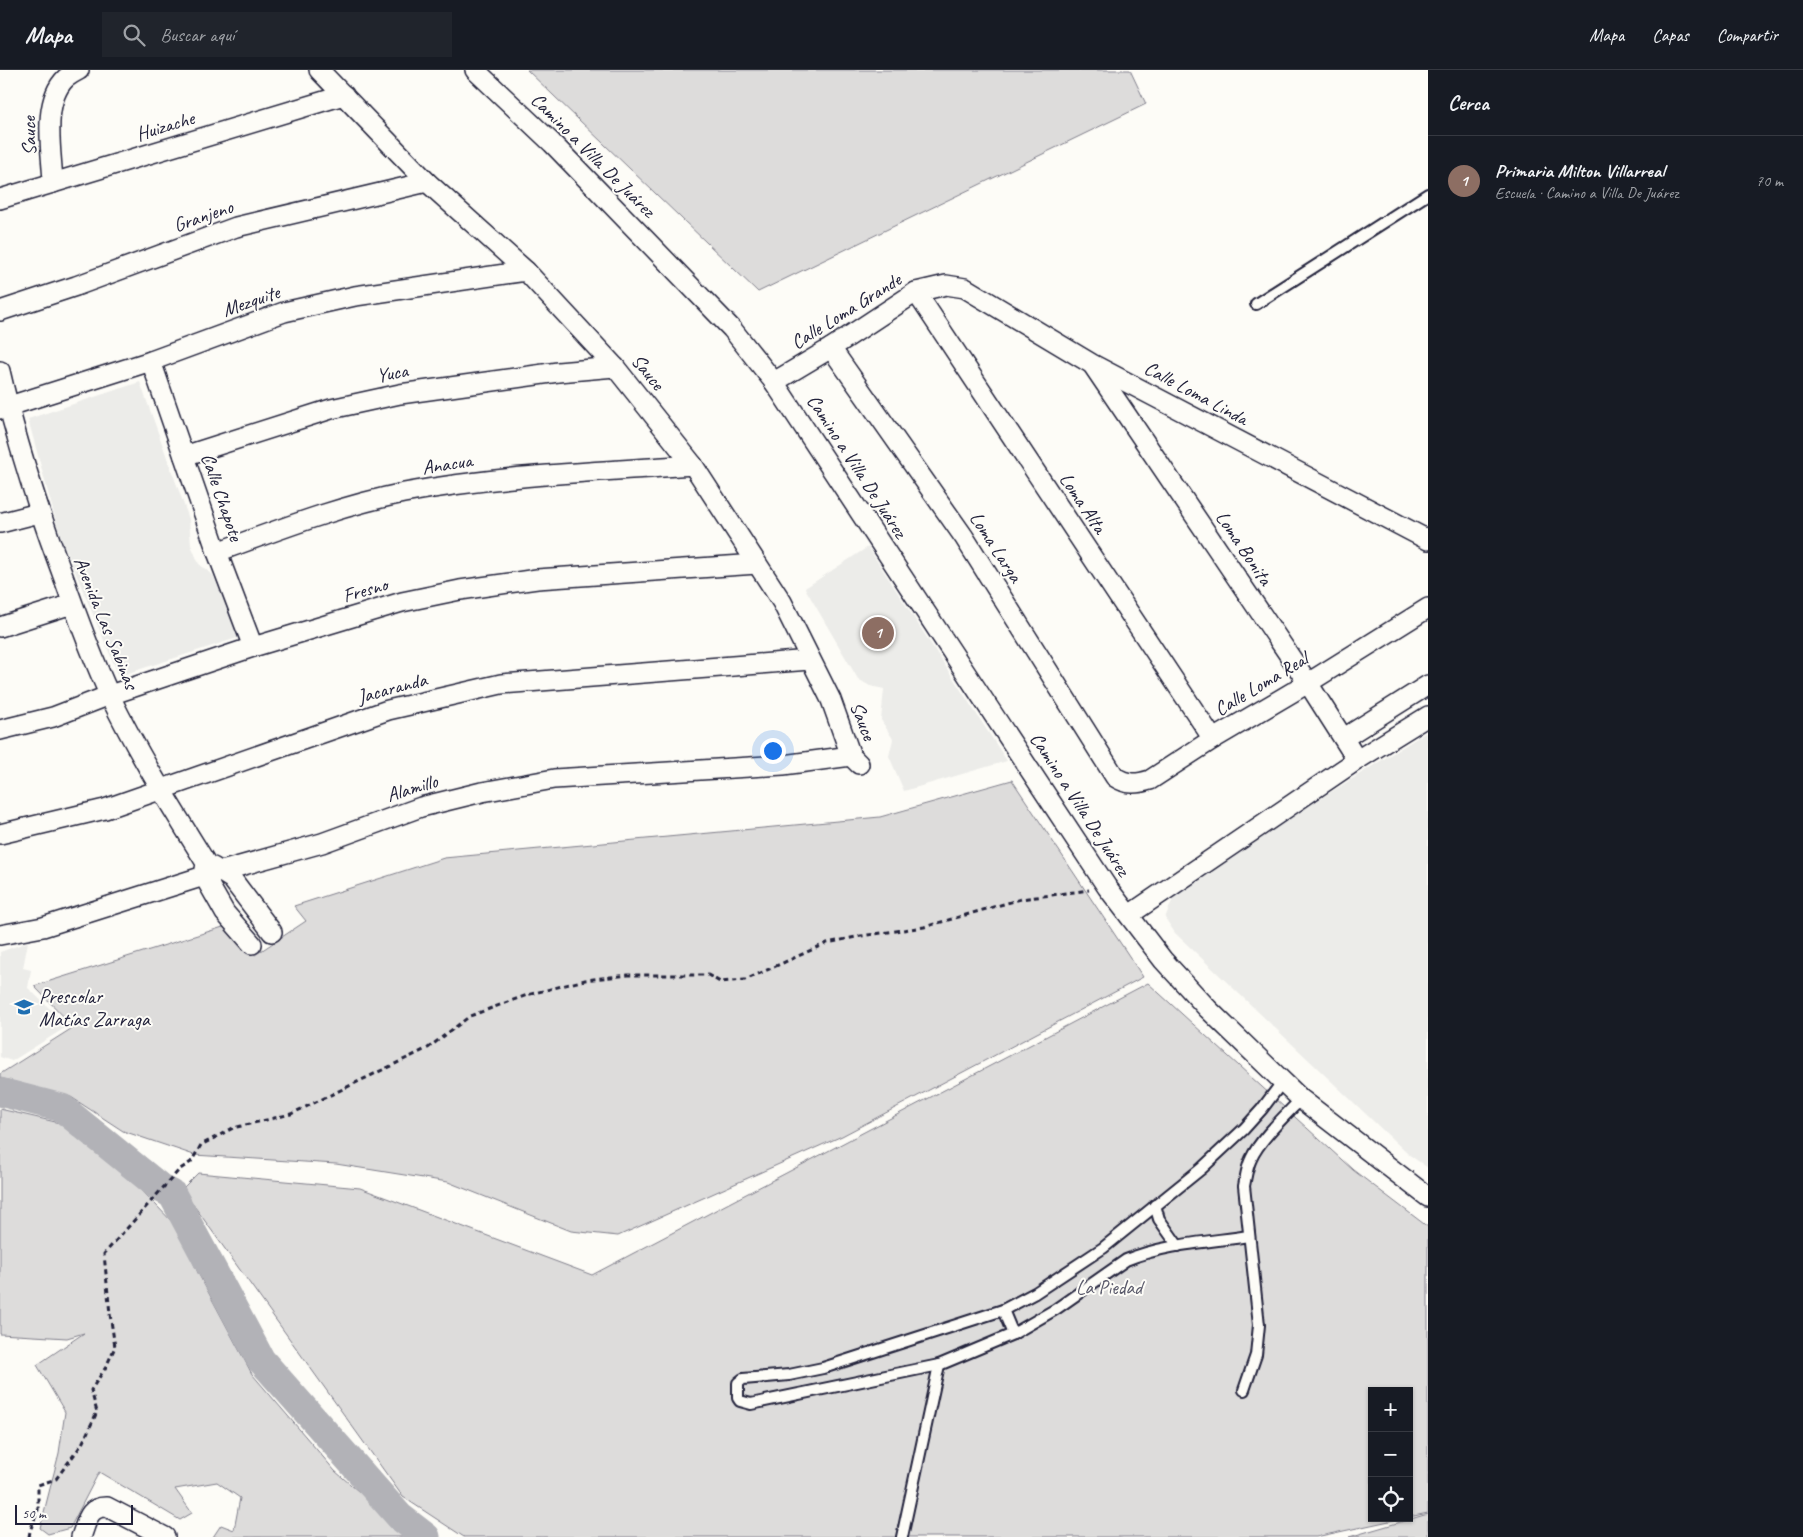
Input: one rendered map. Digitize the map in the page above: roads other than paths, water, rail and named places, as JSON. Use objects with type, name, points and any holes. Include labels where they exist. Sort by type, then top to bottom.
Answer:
[{"type":"street","name":"Sauce","points":[[53,183],[50,112],[56,93],[66,78],[80,70]]},
{"type":"street","name":"Sauce","points":[[319,70],[427,182],[526,272],[616,367],[694,465],[782,602],[831,700],[855,760]]},
{"type":"street","name":"Camino a Villa De Juárez","points":[[475,70],[552,142],[732,329],[774,382],[1107,887],[1163,960],[1208,1009],[1301,1099],[1428,1197]]},
{"type":"street","name":"Huizache","points":[[0,199],[344,95]]},
{"type":"street","name":"Granjeno","points":[[0,311],[76,286],[236,227],[427,182]]},
{"type":"street","name":"Mezquite","points":[[4,408],[151,361],[284,312],[355,296],[526,272]]},
{"type":"street","name":"Calle Loma Grande","points":[[774,382],[831,348],[916,292],[946,285]]},
{"type":"street","name":"Calle Loma Linda","points":[[946,285],[965,288],[1092,364],[1428,540]]},
{"type":"street","name":"Loma Alta","points":[[916,292],[1213,739]]},
{"type":"street","name":"Loma Larga","points":[[831,348],[964,537],[1115,777]]},
{"type":"street","name":"Calle Chapote","points":[[151,361],[217,552],[253,647]]},
{"type":"street","name":"Loma Bonita","points":[[1092,364],[1308,683],[1357,760]]},
{"type":"street","name":"Yuca","points":[[184,456],[331,409],[400,394],[558,372],[616,367]]},
{"type":"street","name":"Avenida Las Sabinas","points":[[0,371],[4,408],[72,604],[110,696],[160,789],[211,870]]},
{"type":"street","name":"Anacua","points":[[217,552],[332,510],[403,494],[475,481],[694,465]]},
{"type":"street","points":[[0,523],[40,513]]},
{"type":"street","name":"Fresno","points":[[0,730],[53,717],[253,647],[402,602],[460,590],[537,579],[757,564]]},
{"type":"street","points":[[0,627],[72,604]]},
{"type":"street","name":"Calle Loma Real","points":[[1115,777],[1122,782],[1131,784],[1150,780],[1213,739],[1308,683],[1428,608]]},
{"type":"street","name":"Jacaranda","points":[[0,834],[105,809],[388,710],[501,684],[810,660]]},
{"type":"street","points":[[1344,738],[1428,685]]},
{"type":"street","points":[[1129,915],[1357,760],[1428,716]]},
{"type":"street","name":"Alamillo","points":[[0,935],[42,927],[211,870],[322,843],[421,807],[482,792],[554,779],[855,760]]},
{"type":"street","points":[[211,870],[232,879],[250,900],[272,932]]},
{"type":"street","points":[[211,870],[225,913],[252,944]]},
{"type":"street","points":[[81,1537],[90,1514],[95,1508],[100,1506],[107,1507],[164,1537]]},
{"type":"lane","points":[[1256,304],[1428,194]]},
{"type":"lane","points":[[1249,1236],[1178,1246],[1126,1260],[1056,1309],[1012,1334],[939,1365],[751,1404],[740,1401],[738,1398],[738,1383],[743,1379],[789,1375],[823,1368],[1003,1310],[1035,1293],[1103,1248],[1201,1169],[1244,1129],[1283,1081]]},
{"type":"lane","points":[[1244,1390],[1256,1355],[1259,1325],[1244,1186],[1246,1171],[1258,1147],[1301,1099]]},
{"type":"lane","points":[[1155,1205],[1159,1219],[1178,1246]]},
{"type":"lane","points":[[1003,1310],[1012,1334]]},
{"type":"lane","points":[[902,1537],[939,1365]]},
{"type":"waterway","points":[[0,1092],[62,1108],[162,1189],[172,1194],[261,1360],[400,1517],[426,1537]]},
{"type":"place","name":"Primaria Milton Villarreal","points":[[878,633]]},
{"type":"place","name":"Prescolar Matías Zarraga","points":[[24,1007]]},
{"type":"park label","name":"La Piedad","points":[[1109,1287]]}]
